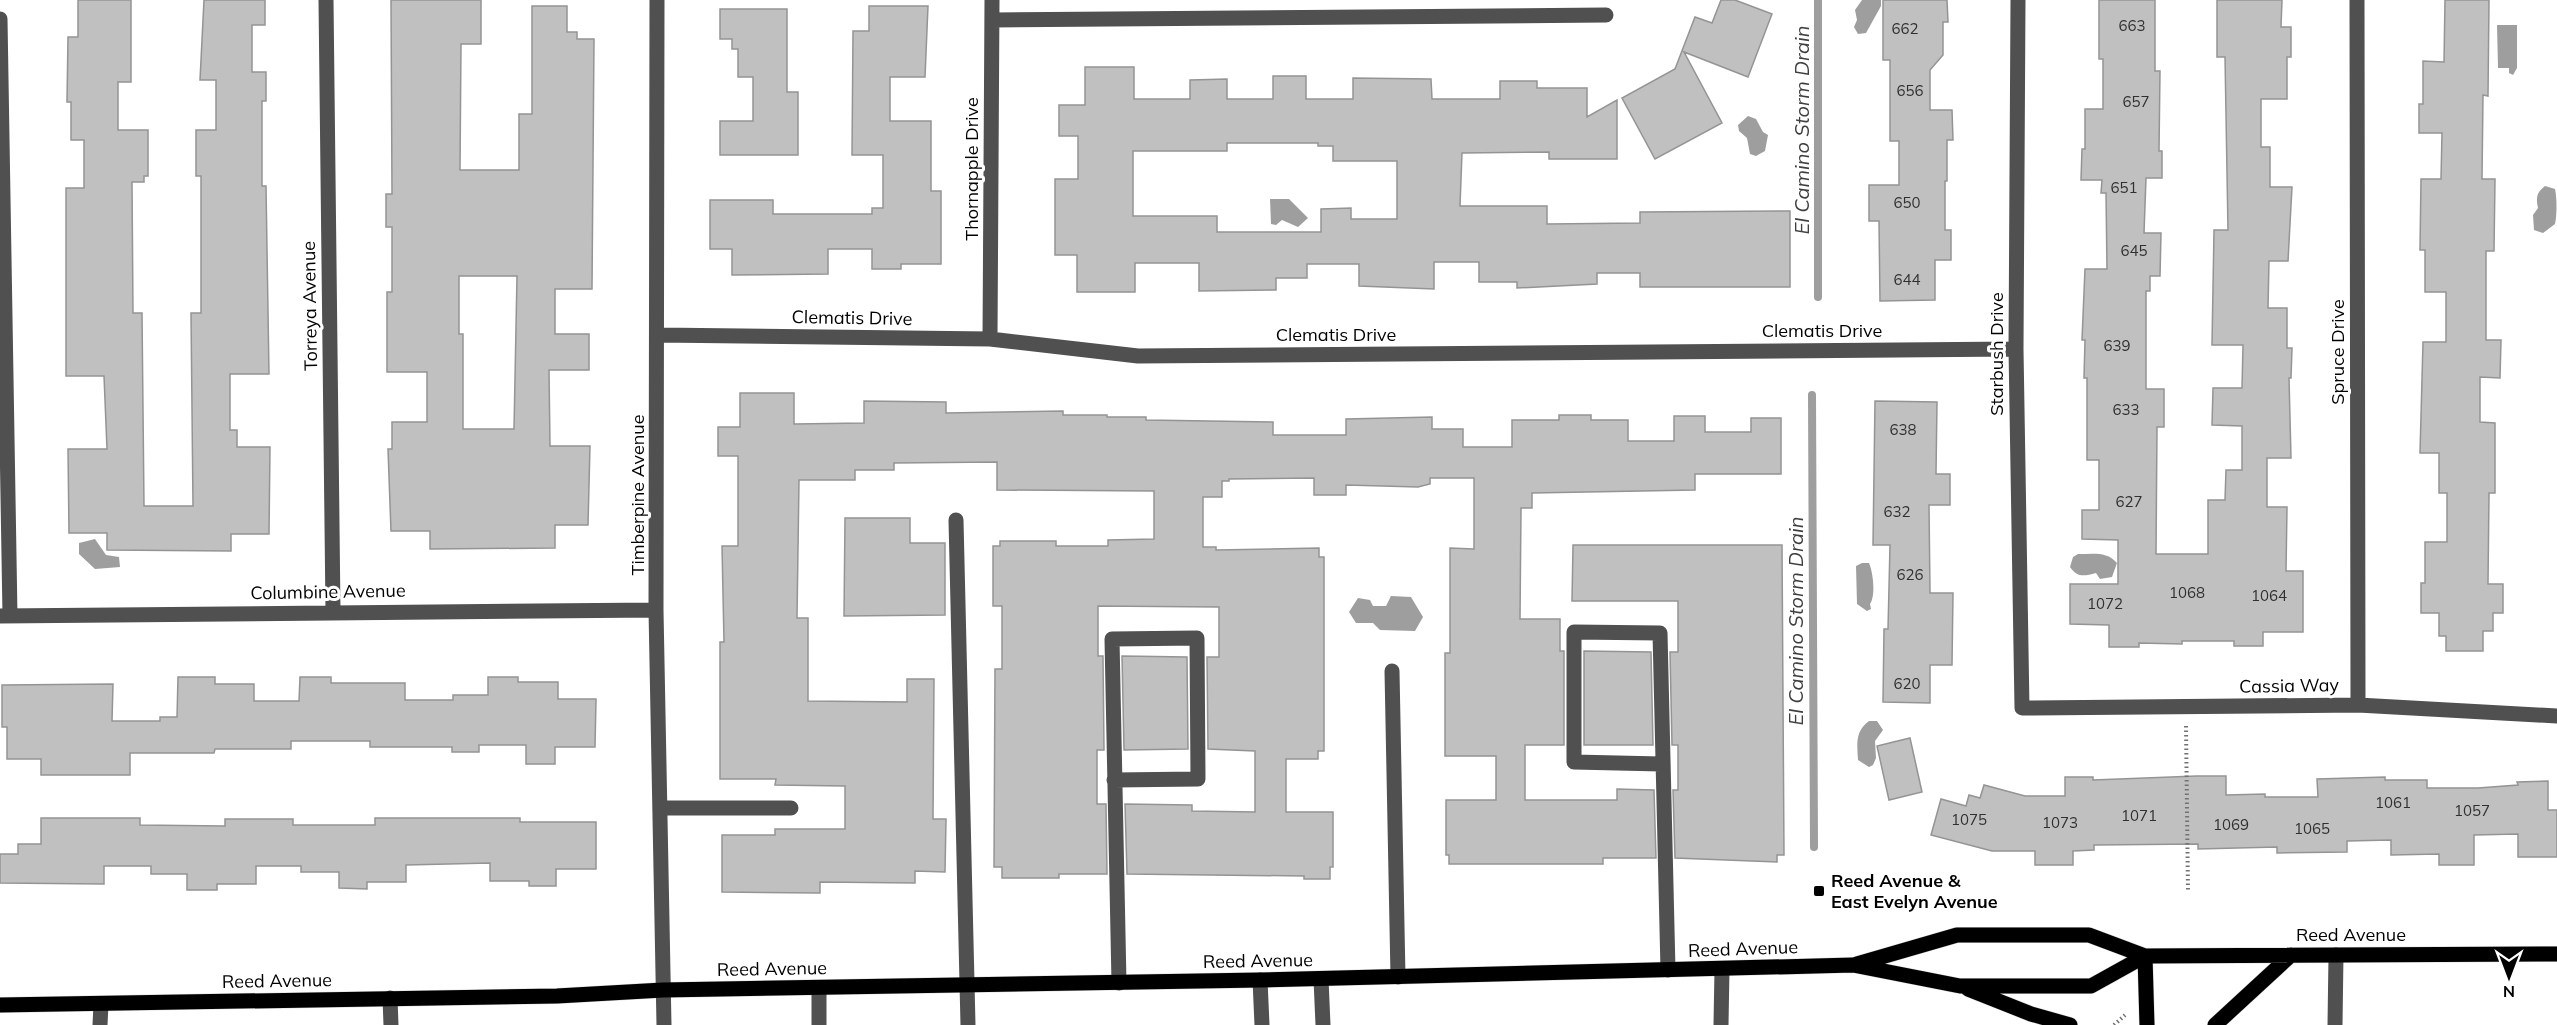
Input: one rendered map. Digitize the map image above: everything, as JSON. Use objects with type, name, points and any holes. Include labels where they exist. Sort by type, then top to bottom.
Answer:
[{"type":"main road","name":"Reed Avenue","points":[[1853,965],[1958,935],[2089,935],[2145,956],[2557,954]]},
{"type":"main road","points":[[2215,1025],[2291,955]]},
{"type":"main road","name":"Reed Avenue","points":[[0,1005],[557,996],[663,990],[1260,981],[1853,965],[1960,986],[2091,986],[2145,956]]},
{"type":"main road","points":[[2145,956],[2147,1025]]},
{"type":"main road","points":[[1960,986],[2031,1014],[2070,1025]]},
{"type":"street","name":"Torreya Avenue","points":[[326,0],[333,612]]},
{"type":"street","name":"Timberpine Avenue","points":[[657,0],[656,610],[663,990]]},
{"type":"street","name":"Thornapple Drive","points":[[990,339],[992,0]]},
{"type":"street","name":"Starbush Drive","points":[[2018,0],[2016,349],[2022,708]]},
{"type":"street","name":"Spruce Drive","points":[[2358,0],[2358,705]]},
{"type":"street","points":[[992,20],[1606,15]]},
{"type":"street","points":[[0,19],[5,616]]},
{"type":"street","name":"Clematis Drive","points":[[658,335],[990,339],[1138,356],[2016,349]]},
{"type":"street","points":[[956,520],[968,1025]]},
{"type":"street","name":"Columbine Avenue","points":[[5,616],[656,610]]},
{"type":"street","points":[[1661,764],[1574,762],[1574,632],[1660,633],[1661,764],[1668,970]]},
{"type":"street","points":[[1114,780],[1198,779],[1197,638],[1112,639],[1114,780],[1119,983]]},
{"type":"street","points":[[1392,671],[1398,977]]},
{"type":"street","name":"Cassia Way","points":[[2022,708],[2358,705],[2557,716]]},
{"type":"street","points":[[660,808],[791,808]]},
{"type":"street","points":[[2335,1025],[2336,955]]},
{"type":"street","points":[[1721,1025],[1722,969]]},
{"type":"street","points":[[1321,979],[1323,1025]]},
{"type":"street","points":[[1260,981],[1262,1025]]},
{"type":"street","points":[[819,988],[819,1025]]},
{"type":"street","points":[[663,990],[664,1025]]},
{"type":"street","points":[[390,998],[391,1025]]},
{"type":"street","points":[[100,1004],[100,1025]]},
{"type":"path","points":[[2186,707],[2188,892]]},
{"type":"path","points":[[2114,1025],[2125,1015],[2132,1015]]},
{"type":"shaded area","points":[[1862,0],[1881,0],[1881,6],[1866,33],[1858,34],[1854,27],[1857,20],[1855,10]]},
{"type":"shaded area","points":[[2497,25],[2517,25],[2517,68],[2513,75],[2509,73],[2509,68],[2498,68]]},
{"type":"shaded area","points":[[1748,116],[1756,119],[1763,132],[1768,135],[1765,151],[1756,156],[1750,154],[1747,138],[1739,131],[1738,125]]},
{"type":"shaded area","points":[[2545,186],[2555,189],[2556,211],[2555,224],[2543,233],[2534,230],[2533,215],[2538,208],[2538,193]]},
{"type":"shaded area","points":[[1270,199],[1289,199],[1308,218],[1298,227],[1282,220],[1276,225],[1271,224]]},
{"type":"shaded area","points":[[95,539],[106,555],[119,557],[120,567],[95,569],[79,554],[79,543]]},
{"type":"shaded area","points":[[2078,554],[2099,554],[2113,559],[2117,563],[2112,577],[2100,579],[2096,573],[2079,575],[2076,573],[2070,567],[2073,557]]},
{"type":"shaded area","points":[[1869,563],[1873,578],[1871,609],[1867,611],[1857,604],[1856,566]]},
{"type":"shaded area","points":[[1391,596],[1411,597],[1423,617],[1415,631],[1380,630],[1373,623],[1356,623],[1349,612],[1358,598],[1370,600],[1373,606],[1386,606]]},
{"type":"shaded area","points":[[1869,721],[1877,721],[1883,730],[1875,741],[1876,758],[1873,765],[1869,767],[1858,760],[1857,749],[1861,729]]},
{"type":"building","points":[[78,0],[131,0],[131,82],[118,82],[118,130],[148,130],[148,176],[144,176],[144,182],[132,182],[133,313],[142,313],[144,506],[193,506],[191,313],[201,313],[201,176],[196,176],[196,130],[216,130],[216,80],[200,80],[204,0],[265,0],[265,25],[252,25],[252,72],[266,72],[266,101],[262,101],[262,186],[266,186],[269,374],[230,374],[230,430],[237,430],[237,447],[270,447],[269,534],[231,534],[231,551],[107,550],[107,533],[69,533],[68,449],[107,449],[104,376],[66,376],[66,188],[84,188],[84,140],[71,140],[71,102],[67,102],[68,37],[78,37]]},
{"type":"building","points":[[391,0],[481,0],[481,44],[461,44],[460,170],[519,170],[519,114],[532,114],[532,6],[567,6],[567,32],[577,32],[577,39],[594,39],[592,289],[555,289],[555,334],[589,334],[589,370],[549,370],[550,446],[590,446],[588,525],[555,525],[555,548],[430,549],[430,531],[391,531],[388,449],[392,449],[392,422],[427,422],[427,372],[387,372],[387,292],[392,292],[392,227],[386,227],[386,194],[392,194]],"holes":[[[459,276],[517,276],[514,429],[463,429],[463,334],[459,334]]]},
{"type":"building","points":[[1721,0],[1735,0],[1772,14],[1748,77],[1684,52],[1722,123],[1655,159],[1622,98],[1675,69],[1695,17],[1712,23]]},
{"type":"building","points":[[1883,0],[1947,0],[1948,22],[1943,22],[1943,55],[1930,70],[1930,110],[1952,110],[1953,140],[1947,140],[1947,181],[1945,181],[1945,230],[1951,230],[1951,260],[1935,260],[1935,300],[1880,301],[1879,221],[1869,221],[1869,185],[1899,185],[1899,141],[1890,141],[1890,60],[1883,60]]},
{"type":"building","points":[[2099,0],[2155,0],[2155,71],[2160,71],[2159,151],[2162,151],[2162,178],[2146,178],[2144,233],[2161,233],[2160,276],[2150,276],[2150,291],[2146,291],[2146,389],[2164,389],[2164,427],[2157,427],[2156,554],[2208,554],[2208,500],[2225,500],[2226,470],[2242,470],[2242,426],[2212,425],[2213,388],[2242,388],[2243,345],[2212,345],[2214,230],[2228,230],[2225,57],[2217,57],[2217,0],[2282,0],[2281,27],[2291,27],[2291,57],[2287,57],[2287,99],[2261,99],[2261,147],[2270,147],[2270,187],[2292,187],[2288,261],[2269,261],[2268,308],[2287,308],[2287,348],[2292,348],[2291,378],[2289,378],[2291,458],[2267,458],[2267,507],[2287,507],[2286,571],[2303,571],[2303,632],[2263,632],[2263,646],[2234,646],[2234,641],[2182,641],[2182,644],[2139,643],[2139,647],[2109,647],[2109,625],[2070,624],[2070,584],[2118,584],[2118,540],[2082,539],[2082,510],[2099,510],[2099,460],[2087,460],[2087,378],[2084,378],[2085,340],[2082,340],[2085,269],[2107,269],[2106,193],[2101,193],[2102,180],[2081,180],[2082,149],[2085,149],[2085,109],[2103,109],[2103,59],[2099,59]]},
{"type":"building","points":[[2445,0],[2489,0],[2488,96],[2483,95],[2482,179],[2495,179],[2494,251],[2486,251],[2486,340],[2501,340],[2500,378],[2480,377],[2480,422],[2495,423],[2495,493],[2489,493],[2488,584],[2503,584],[2503,613],[2493,613],[2493,631],[2483,631],[2483,651],[2446,651],[2446,636],[2439,636],[2439,613],[2421,613],[2421,583],[2425,583],[2425,542],[2447,542],[2447,493],[2439,493],[2439,453],[2420,453],[2423,342],[2446,342],[2446,292],[2425,292],[2425,250],[2420,250],[2421,179],[2441,179],[2442,133],[2419,133],[2419,104],[2423,104],[2423,61],[2444,62]]},
{"type":"building","points":[[869,6],[928,6],[925,77],[890,77],[890,121],[931,121],[931,191],[941,191],[941,264],[901,264],[901,269],[872,269],[872,249],[828,249],[828,274],[732,275],[732,249],[710,249],[710,200],[773,200],[773,214],[872,214],[872,208],[883,208],[883,155],[852,155],[853,31],[869,31]]},
{"type":"building","points":[[720,9],[787,9],[787,92],[798,92],[798,155],[720,155],[720,121],[753,121],[753,77],[738,77],[738,49],[732,49],[732,39],[720,39]]},
{"type":"building","points":[[1085,67],[1134,67],[1134,99],[1190,99],[1190,80],[1227,79],[1227,99],[1273,99],[1273,76],[1306,76],[1306,99],[1353,99],[1353,78],[1431,79],[1432,99],[1500,99],[1500,81],[1537,81],[1537,88],[1587,88],[1587,117],[1617,100],[1617,159],[1549,159],[1549,152],[1462,153],[1460,206],[1547,206],[1547,224],[1640,223],[1640,212],[1790,211],[1790,287],[1640,287],[1640,273],[1597,273],[1597,284],[1517,288],[1517,282],[1479,282],[1479,262],[1434,262],[1434,289],[1359,286],[1359,264],[1307,264],[1307,278],[1276,278],[1276,290],[1199,291],[1199,263],[1135,263],[1135,292],[1077,292],[1077,255],[1055,255],[1055,179],[1078,179],[1078,136],[1059,136],[1059,105],[1085,105]],"holes":[[[1227,143],[1318,143],[1318,146],[1333,146],[1333,161],[1397,161],[1397,219],[1351,219],[1351,208],[1321,209],[1321,232],[1217,232],[1217,216],[1133,216],[1133,151],[1227,151]]]},
{"type":"building","points":[[740,393],[794,393],[794,424],[864,423],[864,401],[946,402],[946,413],[1063,411],[1063,415],[1146,417],[1146,420],[1273,422],[1273,435],[1346,435],[1346,419],[1432,417],[1432,429],[1463,429],[1463,447],[1512,447],[1512,420],[1559,420],[1559,415],[1591,415],[1591,420],[1628,420],[1628,441],[1674,441],[1674,416],[1705,416],[1705,432],[1751,432],[1751,418],[1781,418],[1781,474],[1695,474],[1695,490],[1532,493],[1532,508],[1521,508],[1520,619],[1560,619],[1560,651],[1564,651],[1564,745],[1525,745],[1525,800],[1617,800],[1617,789],[1654,790],[1656,858],[1603,858],[1603,864],[1449,864],[1449,855],[1446,855],[1446,800],[1496,800],[1496,756],[1445,756],[1445,653],[1450,653],[1450,548],[1474,549],[1474,478],[1430,478],[1430,484],[1418,487],[1346,485],[1346,495],[1314,495],[1314,478],[1229,479],[1229,481],[1222,481],[1222,497],[1203,497],[1203,547],[1216,547],[1216,550],[1319,548],[1319,557],[1324,557],[1324,751],[1318,751],[1318,759],[1286,759],[1286,812],[1333,812],[1333,867],[1330,867],[1330,879],[1304,879],[1304,876],[1127,874],[1125,804],[1192,805],[1192,811],[1255,812],[1255,751],[1208,749],[1207,657],[1219,657],[1219,607],[1098,606],[1098,656],[1103,656],[1104,750],[1097,750],[1097,804],[1106,804],[1107,874],[1059,874],[1059,878],[1002,878],[1002,867],[994,867],[995,669],[1002,669],[1002,606],[993,606],[993,546],[1000,546],[1000,541],[1056,541],[1056,546],[1108,546],[1108,540],[1154,539],[1154,491],[997,490],[997,462],[894,463],[894,470],[855,470],[855,480],[799,480],[797,618],[808,618],[808,701],[907,702],[907,679],[934,679],[933,819],[946,819],[945,872],[915,871],[915,883],[820,882],[820,893],[722,892],[722,835],[775,835],[775,829],[845,829],[845,786],[775,785],[776,779],[720,779],[720,642],[724,642],[722,546],[738,546],[738,456],[718,456],[718,427],[740,427]]},
{"type":"building","points":[[1875,401],[1937,402],[1936,474],[1950,474],[1950,505],[1929,505],[1930,593],[1953,593],[1952,665],[1930,665],[1930,703],[1883,702],[1884,629],[1888,629],[1890,545],[1873,545]]},
{"type":"building","points":[[845,518],[910,518],[910,543],[945,543],[945,615],[844,616]]},
{"type":"building","points":[[1573,545],[1782,545],[1784,855],[1777,855],[1777,862],[1675,858],[1673,790],[1678,790],[1678,745],[1672,745],[1670,652],[1678,652],[1678,601],[1572,601]]},
{"type":"building","points":[[1584,651],[1651,652],[1653,745],[1584,745]]},
{"type":"building","points":[[1122,656],[1187,657],[1188,749],[1124,750]]},
{"type":"building","points":[[178,677],[215,677],[215,684],[254,684],[254,701],[299,701],[300,677],[331,677],[331,683],[405,683],[405,700],[453,700],[453,695],[488,695],[488,677],[518,677],[518,682],[558,682],[558,699],[596,699],[595,747],[555,747],[555,764],[526,764],[526,745],[479,745],[479,752],[452,752],[452,747],[370,747],[370,741],[291,741],[291,749],[215,749],[214,753],[130,753],[130,775],[41,775],[41,759],[7,759],[7,727],[2,727],[2,685],[113,684],[112,721],[160,721],[160,717],[177,717]]},
{"type":"building","points":[[1910,738],[1922,792],[1889,800],[1877,746]]},
{"type":"building","points":[[2226,776],[2226,795],[2265,794],[2265,797],[2318,797],[2317,779],[2385,777],[2385,780],[2427,780],[2427,788],[2478,788],[2518,785],[2517,782],[2548,781],[2548,810],[2557,810],[2557,857],[2518,857],[2518,834],[2474,835],[2474,865],[2439,865],[2439,854],[2391,855],[2391,840],[2347,841],[2347,852],[2277,853],[2277,847],[2198,849],[2198,844],[2094,845],[2094,850],[2073,851],[2073,865],[2035,865],[2035,851],[1992,851],[1931,835],[1941,799],[1966,806],[1969,795],[1980,798],[1984,785],[2025,796],[2065,796],[2065,777],[2093,777],[2093,780]]},
{"type":"building","points":[[41,818],[140,818],[140,825],[225,826],[225,819],[293,819],[293,825],[375,825],[375,818],[520,818],[520,822],[596,822],[596,869],[556,869],[556,886],[529,886],[529,881],[490,881],[490,863],[406,865],[406,882],[367,882],[367,889],[339,888],[339,872],[301,872],[301,866],[256,866],[256,884],[217,884],[217,890],[187,890],[187,874],[151,874],[151,866],[104,866],[104,884],[0,883],[0,854],[18,854],[18,844],[41,844]]},
{"type":"waterway","name":"El Camino Storm Drain","points":[[1818,0],[1818,297]]},
{"type":"waterway","name":"El Camino Storm Drain","points":[[1812,395],[1814,847]]},
{"type":"place","name":"Reed Avenue & East Evelyn Avenue","points":[[1819,891]]}]
